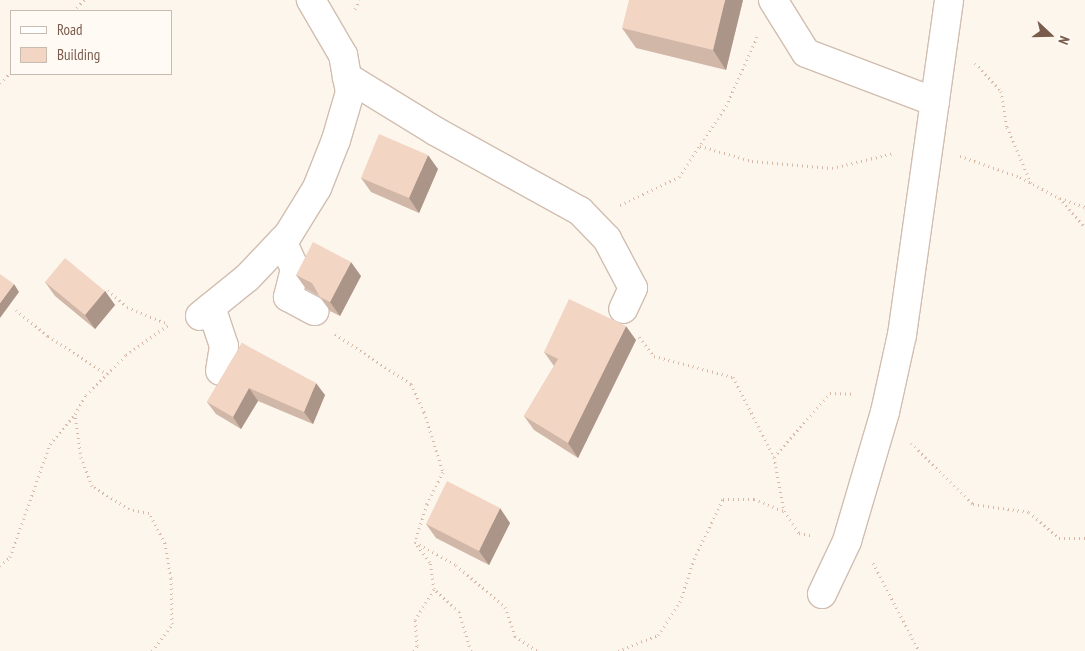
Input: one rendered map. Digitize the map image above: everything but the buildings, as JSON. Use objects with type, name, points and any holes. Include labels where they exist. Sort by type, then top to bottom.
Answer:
[{"type":"street","points":[[220,371],[224,346],[206,312],[247,278],[282,241],[317,188],[330,156],[350,92],[343,55],[311,0]]},
{"type":"street","points":[[773,0],[806,53],[935,102]]},
{"type":"street","points":[[822,594],[846,541],[888,402],[902,335],[949,0]]},
{"type":"street","points":[[347,77],[435,131],[580,211],[607,239],[633,288],[623,309]]},
{"type":"street","points":[[282,241],[295,269],[288,297],[314,311]]},
{"type":"path","points":[[74,10],[84,0]]},
{"type":"path","points":[[580,211],[614,208],[679,177],[730,98],[755,47],[759,28]]},
{"type":"path","points":[[945,32],[1001,90],[1007,127],[1032,184]]},
{"type":"path","points":[[0,83],[10,73]]},
{"type":"path","points":[[700,146],[752,161],[832,168],[929,145],[1032,184],[1059,198],[1085,207]]},
{"type":"path","points":[[1059,198],[1085,227]]},
{"type":"path","points":[[108,290],[127,307],[169,325]]},
{"type":"path","points":[[623,309],[654,356],[733,377],[774,457],[784,512],[799,533],[846,541],[868,552],[918,651]]},
{"type":"path","points":[[16,310],[48,336],[107,374]]},
{"type":"path","points":[[314,311],[318,325],[410,384],[424,412],[443,472],[427,504],[415,542]]},
{"type":"path","points":[[0,566],[10,557],[50,444],[75,414],[86,395],[126,355],[169,325],[206,312]]},
{"type":"path","points":[[774,457],[830,393],[849,393],[888,402]]},
{"type":"path","points":[[75,414],[81,458],[92,486],[129,509],[149,513],[165,542],[171,578],[172,624],[152,651]]},
{"type":"path","points":[[880,431],[907,439],[973,504],[1029,512],[1059,538],[1085,538]]},
{"type":"path","points":[[618,651],[658,634],[680,602],[694,559],[723,499],[754,499],[784,512]]},
{"type":"path","points":[[415,542],[430,562],[434,589],[459,612],[471,651]]},
{"type":"path","points":[[415,542],[456,565],[505,607],[515,636],[537,651]]},
{"type":"path","points":[[414,651],[417,646],[415,620],[434,589]]}]
